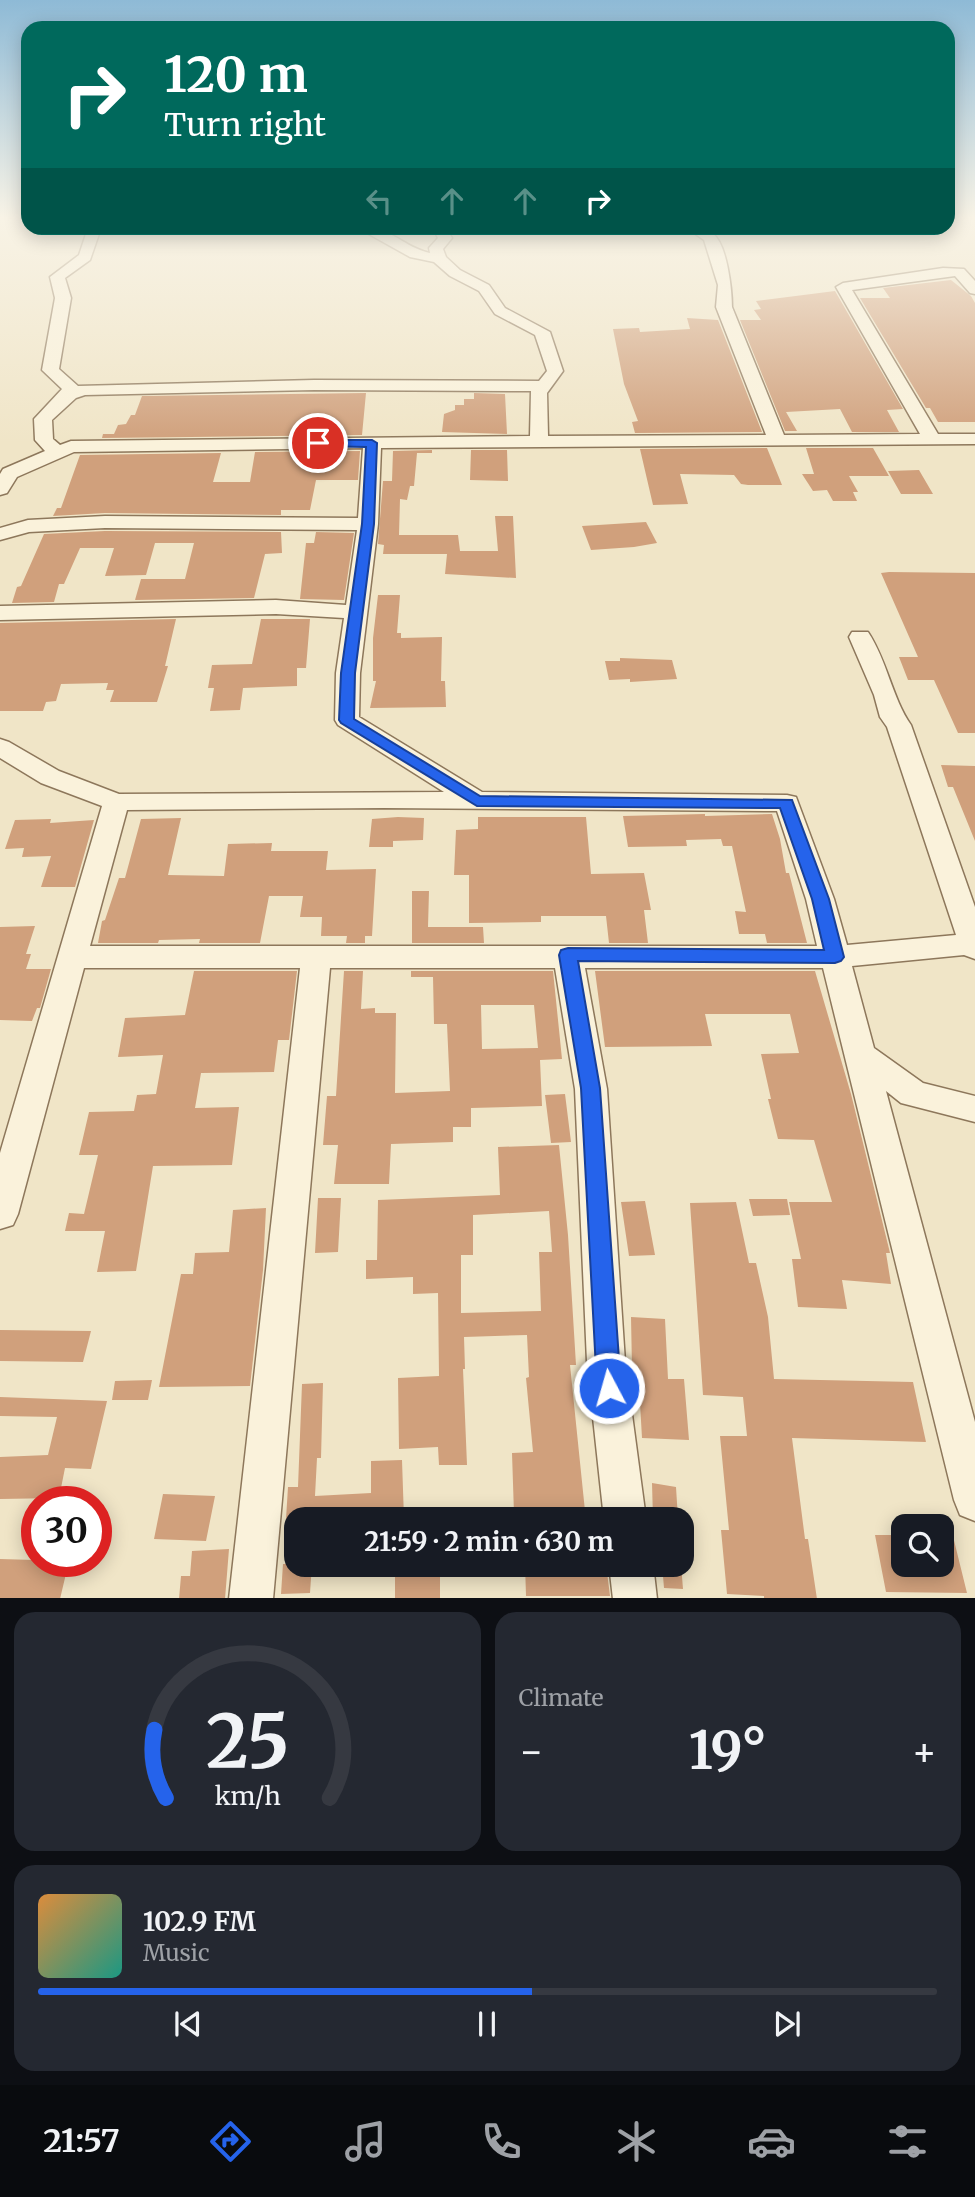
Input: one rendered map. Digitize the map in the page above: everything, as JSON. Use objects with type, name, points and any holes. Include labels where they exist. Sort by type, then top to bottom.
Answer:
[{"type":"street","points":[[62,294],[50,370],[71,388],[70,394]]},
{"type":"street","points":[[488,294],[500,311],[542,332],[555,371],[538,393],[539,442]]},
{"type":"street","points":[[725,294],[724,307],[777,440]]},
{"type":"street","points":[[847,294],[932,439]]},
{"type":"street","points":[[56,452],[44,440],[43,419],[70,394],[84,390],[355,383],[544,386]]},
{"type":"street","points":[[0,489],[10,473],[71,447],[156,444],[975,439]]},
{"type":"street","points":[[372,443],[368,524],[348,673],[347,720],[477,801]]},
{"type":"street","points":[[0,534],[28,526],[105,522],[368,524]]},
{"type":"street","points":[[0,613],[276,607],[357,612]]},
{"type":"street","points":[[75,957],[835,957],[974,946],[899,725],[892,717],[887,695],[860,637]]},
{"type":"street","points":[[0,747],[50,777],[116,802],[787,803],[820,899],[975,1500]]},
{"type":"street","points":[[0,1214],[75,957],[116,802]]},
{"type":"street","points":[[568,955],[590,1088],[606,1362],[624,1507]]},
{"type":"street","points":[[251,1598],[316,956]]},
{"type":"street","points":[[860,1054],[913,1094],[975,1109]]},
{"type":"street","points":[[633,1577],[635,1598]]},
{"type":"building","points":[[836,294],[903,409],[887,410],[899,432],[852,432],[840,409],[786,412],[797,431],[785,431],[740,320],[761,320],[754,310],[761,309],[756,301]]},
{"type":"building","points":[[887,294],[968,294],[971,296],[975,303],[975,422],[938,422],[930,408],[926,408],[860,298],[890,298]]},
{"type":"building","points":[[687,318],[718,320],[762,432],[635,433],[632,422],[638,421],[624,384],[613,329],[639,328],[640,332],[690,329]]},
{"type":"building","points":[[366,393],[362,435],[102,438],[103,434],[114,434],[118,425],[126,424],[131,415],[135,415],[142,396]]},
{"type":"building","points":[[474,393],[505,394],[507,434],[442,432],[444,414],[455,410],[455,405],[464,405],[464,399],[474,399]]},
{"type":"building","points":[[767,448],[782,485],[741,484],[734,475],[680,474],[688,504],[653,505],[640,449]]},
{"type":"building","points":[[806,448],[873,448],[889,476],[849,476],[858,492],[853,492],[857,501],[833,501],[827,490],[813,491],[802,474],[814,474]]},
{"type":"building","points":[[432,450],[432,453],[417,453],[414,486],[410,486],[407,500],[400,499],[399,535],[458,535],[460,551],[498,551],[495,516],[513,516],[516,578],[445,574],[447,554],[383,554],[384,545],[378,544],[383,481],[392,481],[393,451]]},
{"type":"building","points":[[471,450],[507,450],[508,481],[470,480]]},
{"type":"building","points":[[360,451],[358,480],[316,480],[310,510],[281,510],[281,515],[105,513],[53,516],[57,508],[61,508],[80,455],[221,453],[213,482],[250,482],[255,452]]},
{"type":"building","points":[[919,470],[933,494],[901,494],[888,471]]},
{"type":"building","points":[[646,522],[657,543],[591,550],[582,526]]},
{"type":"building","points":[[105,531],[281,532],[282,553],[265,554],[254,598],[135,600],[141,579],[185,579],[194,543],[155,543],[146,575],[105,576],[114,548],[80,548],[64,584],[59,584],[54,602],[12,603],[17,587],[21,586],[44,534]]},
{"type":"building","points":[[316,532],[354,533],[344,600],[300,599],[306,543],[314,543]]},
{"type":"building","points":[[881,573],[975,573],[975,733],[958,733],[934,680],[908,680],[899,657],[918,657]]},
{"type":"building","points":[[378,595],[400,595],[397,633],[401,633],[401,638],[442,637],[441,681],[445,681],[446,707],[370,708],[376,681],[373,681],[373,638]]},
{"type":"building","points":[[176,619],[165,666],[168,666],[157,702],[110,702],[114,690],[106,690],[108,683],[61,684],[56,701],[46,702],[43,711],[0,711],[0,623]]},
{"type":"building","points":[[261,619],[310,619],[306,668],[297,668],[297,686],[243,688],[240,710],[210,711],[214,688],[208,688],[212,665],[252,664]]},
{"type":"building","points":[[620,658],[672,660],[677,679],[630,682],[630,679],[609,680],[605,661],[620,661]]},
{"type":"building","points":[[941,765],[975,766],[975,841],[953,787],[948,787]]},
{"type":"building","points":[[772,814],[807,943],[767,943],[765,934],[739,934],[735,911],[746,912],[732,846],[723,846],[721,839],[686,840],[687,846],[628,847],[623,816]]},
{"type":"building","points":[[478,817],[586,817],[591,874],[644,873],[651,910],[644,910],[648,943],[609,943],[606,916],[541,916],[541,922],[469,923],[469,875],[454,875],[456,830],[478,829]]},
{"type":"building","points":[[181,818],[168,875],[224,876],[228,844],[272,843],[271,851],[328,851],[326,870],[376,869],[372,936],[365,936],[365,943],[346,943],[347,936],[321,936],[322,917],[300,917],[303,896],[269,896],[260,943],[199,943],[200,939],[159,940],[158,943],[98,943],[102,921],[105,920],[119,878],[125,878],[141,819]]},
{"type":"building","points":[[424,818],[423,840],[393,841],[393,847],[369,847],[372,819]]},
{"type":"building","points":[[51,819],[50,823],[94,820],[75,887],[41,887],[51,856],[22,857],[24,848],[5,849],[15,820]]},
{"type":"building","points":[[412,891],[429,891],[428,927],[483,927],[484,943],[412,943]]},
{"type":"building","points":[[35,926],[26,954],[31,954],[26,969],[51,969],[40,1008],[37,1008],[32,1021],[0,1020],[0,927]]},
{"type":"building","points":[[194,971],[297,971],[289,1040],[278,1040],[274,1072],[201,1073],[195,1108],[239,1107],[232,1165],[153,1166],[136,1271],[97,1272],[105,1231],[65,1231],[69,1213],[84,1214],[98,1155],[79,1155],[89,1112],[134,1111],[137,1095],[156,1094],[163,1055],[118,1057],[125,1018],[185,1015]]},
{"type":"building","points":[[344,971],[363,971],[361,1009],[375,1008],[375,1013],[396,1013],[395,1093],[450,1091],[447,1024],[434,1024],[433,977],[411,977],[411,971],[553,971],[562,1059],[540,1060],[542,1106],[471,1108],[471,1127],[453,1127],[453,1142],[391,1144],[389,1184],[334,1184],[338,1145],[323,1145],[327,1096],[336,1096]],"holes":[[[481,1005],[534,1005],[538,1048],[482,1049]]]},
{"type":"building","points":[[595,971],[815,971],[851,1094],[890,1253],[886,1253],[891,1284],[842,1280],[847,1309],[798,1307],[792,1259],[801,1259],[789,1202],[832,1202],[814,1140],[778,1139],[768,1099],[771,1099],[761,1054],[799,1053],[790,1014],[705,1014],[712,1046],[605,1047]]},
{"type":"building","points":[[565,1094],[571,1142],[551,1143],[545,1095]]},
{"type":"building","points":[[559,1145],[576,1365],[570,1365],[585,1507],[514,1507],[512,1453],[533,1452],[526,1378],[529,1377],[527,1335],[464,1337],[467,1465],[439,1465],[438,1447],[399,1449],[398,1378],[439,1376],[438,1293],[413,1294],[413,1277],[366,1279],[366,1260],[377,1260],[378,1200],[500,1195],[498,1147]],"holes":[[[549,1211],[552,1252],[539,1252],[541,1311],[461,1313],[461,1255],[473,1255],[473,1215]]]},
{"type":"building","points":[[318,1198],[341,1198],[338,1252],[315,1253]]},
{"type":"building","points":[[749,1199],[787,1199],[790,1215],[753,1216]]},
{"type":"building","points":[[645,1201],[655,1255],[629,1256],[621,1202]]},
{"type":"building","points":[[736,1202],[749,1263],[756,1263],[768,1317],[774,1379],[913,1382],[926,1442],[792,1438],[805,1539],[808,1539],[817,1598],[764,1598],[727,1594],[721,1530],[729,1530],[720,1436],[747,1436],[743,1397],[703,1395],[690,1203]]},
{"type":"building","points":[[266,1208],[263,1270],[250,1386],[159,1387],[181,1274],[193,1274],[195,1253],[229,1252],[233,1210]]},
{"type":"building","points":[[631,1317],[665,1319],[668,1379],[684,1379],[689,1440],[642,1438],[638,1368],[632,1368]]},
{"type":"building","points":[[0,1330],[91,1331],[83,1362],[0,1361]]},
{"type":"building","points":[[152,1380],[148,1400],[112,1400],[115,1381]]},
{"type":"building","points":[[323,1383],[321,1458],[317,1458],[315,1496],[371,1493],[371,1461],[402,1460],[404,1507],[287,1507],[288,1487],[298,1487],[302,1384]]},
{"type":"building","points":[[0,1397],[107,1401],[91,1469],[65,1468],[61,1486],[21,1486],[21,1499],[0,1499],[0,1457],[48,1455],[57,1417],[0,1416]]},
{"type":"building","points":[[652,1483],[676,1487],[677,1507],[653,1507]]},
{"type":"building","points":[[163,1494],[215,1496],[206,1541],[154,1539]]},
{"type":"building","points":[[875,1535],[891,1535],[891,1577],[954,1577],[954,1540],[967,1593],[886,1592]]},
{"type":"building","points":[[229,1549],[225,1598],[179,1598],[181,1576],[190,1576],[192,1551]]},
{"type":"building","points":[[0,1559],[21,1560],[21,1577],[65,1577],[60,1598],[0,1598]]},
{"type":"building","points":[[283,1564],[284,1577],[311,1577],[310,1593],[281,1594]]},
{"type":"building","points":[[395,1577],[440,1577],[440,1598],[395,1598]]},
{"type":"building","points":[[525,1577],[608,1577],[610,1596],[526,1596]]},
{"type":"building","points":[[663,1577],[682,1577],[683,1589],[664,1588]]},
{"type":"route","points":[[318,443],[372,443],[368,524],[348,673],[347,720],[477,801],[787,803],[820,899],[835,957],[568,955],[590,1088],[609,1388]]}]
